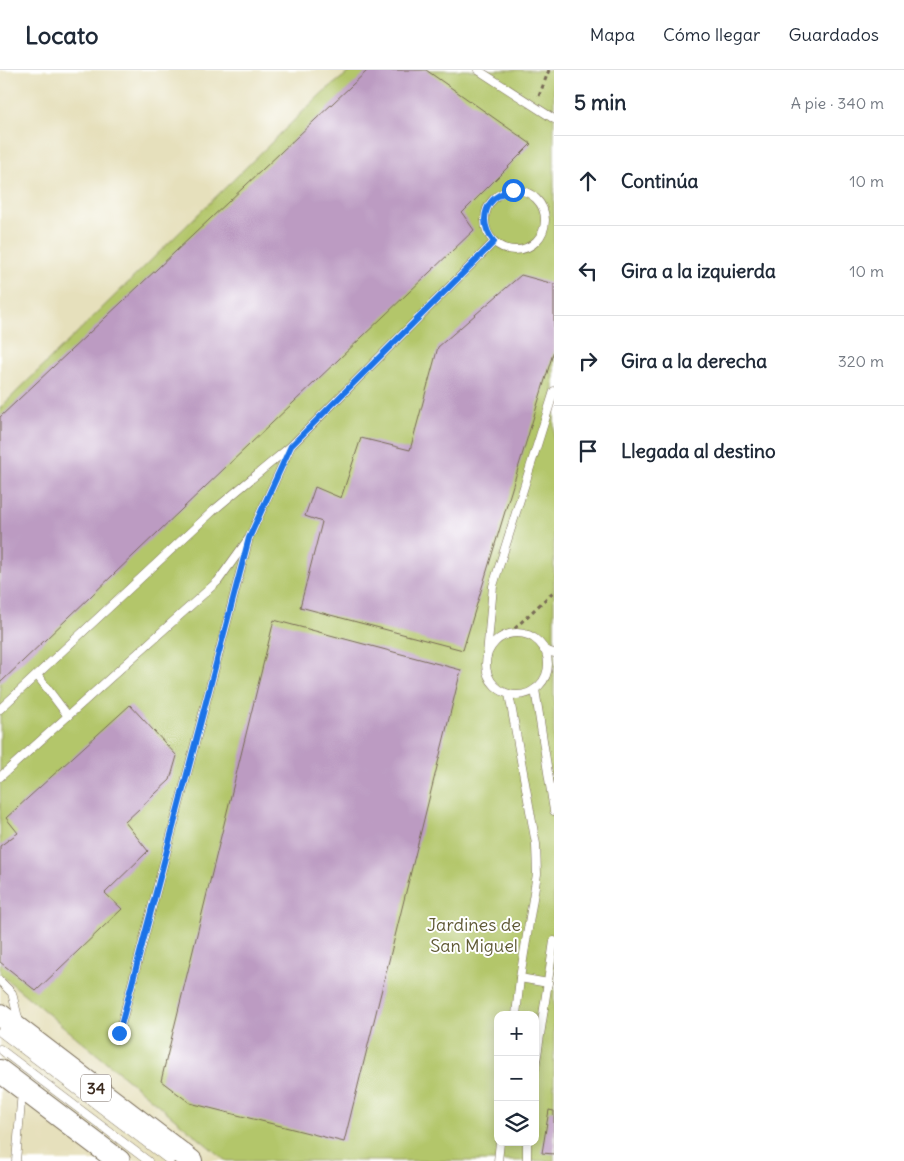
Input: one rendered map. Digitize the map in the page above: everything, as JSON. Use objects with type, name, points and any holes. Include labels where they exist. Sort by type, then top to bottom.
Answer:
[{"type":"main road","name":"34","points":[[0,1015],[11,1032],[191,1161]]},
{"type":"main road","name":"34","points":[[0,1072],[118,1161]]},
{"type":"lane","points":[[478,70],[554,119]]},
{"type":"lane","points":[[513,190],[523,191],[532,195],[540,202],[546,221],[544,231],[539,240],[522,250],[502,248],[494,242],[488,234],[485,225],[485,215],[488,206],[494,198],[503,192],[513,190]]},
{"type":"lane","points":[[0,709],[214,510],[291,446],[494,242]]},
{"type":"lane","points":[[487,655],[500,638],[509,634],[520,633],[530,636],[544,650],[548,660],[547,671],[543,681],[535,689],[518,695],[509,694],[500,690],[492,683],[486,664],[493,586],[554,391]]},
{"type":"lane","points":[[119,1033],[249,538],[291,446]]},
{"type":"lane","points":[[0,777],[218,581],[249,538]]},
{"type":"lane","points":[[544,650],[554,654]]},
{"type":"lane","points":[[37,675],[68,716]]},
{"type":"lane","points":[[535,689],[554,811]]},
{"type":"lane","points":[[509,694],[536,844],[537,874],[516,1011]]},
{"type":"lane","points":[[537,1056],[554,941]]},
{"type":"lane","points":[[520,978],[548,983]]},
{"type":"lane","points":[[0,981],[12,993],[11,1032],[170,1161]]},
{"type":"lane","points":[[0,1049],[148,1161]]},
{"type":"lane","points":[[16,1161],[22,1089]]},
{"type":"lane","points":[[498,1161],[500,1146]]},
{"type":"lane","points":[[527,1146],[528,1161]]},
{"type":"path","points":[[539,97],[550,70],[554,71]]},
{"type":"path","points":[[509,634],[554,591]]},
{"type":"path","points":[[548,597],[554,599]]},
{"type":"green space","name":"Jardines de San Miguel","points":[[352,70],[554,70],[554,1161],[226,1161],[0,974],[0,408],[322,93]]},
{"type":"building","points":[[368,70],[426,70],[531,144],[462,213],[474,230],[0,683],[0,417]]},
{"type":"building","points":[[521,275],[554,284],[554,350],[463,650],[300,607],[322,522],[305,516],[315,487],[341,498],[361,438],[410,450],[438,347]]},
{"type":"building","points":[[274,620],[461,670],[344,1142],[190,1103],[161,1081]]},
{"type":"building","points":[[130,705],[177,756],[170,780],[125,822],[148,851],[105,893],[122,909],[36,991],[0,962],[0,846],[18,833],[6,818]]},
{"type":"building","points":[[549,1110],[554,1111],[554,1154],[542,1153]]},
{"type":"route","points":[[119,1033],[249,538],[291,446],[494,242],[488,234],[485,225],[485,215],[488,206],[494,198],[503,192],[513,190]]}]
